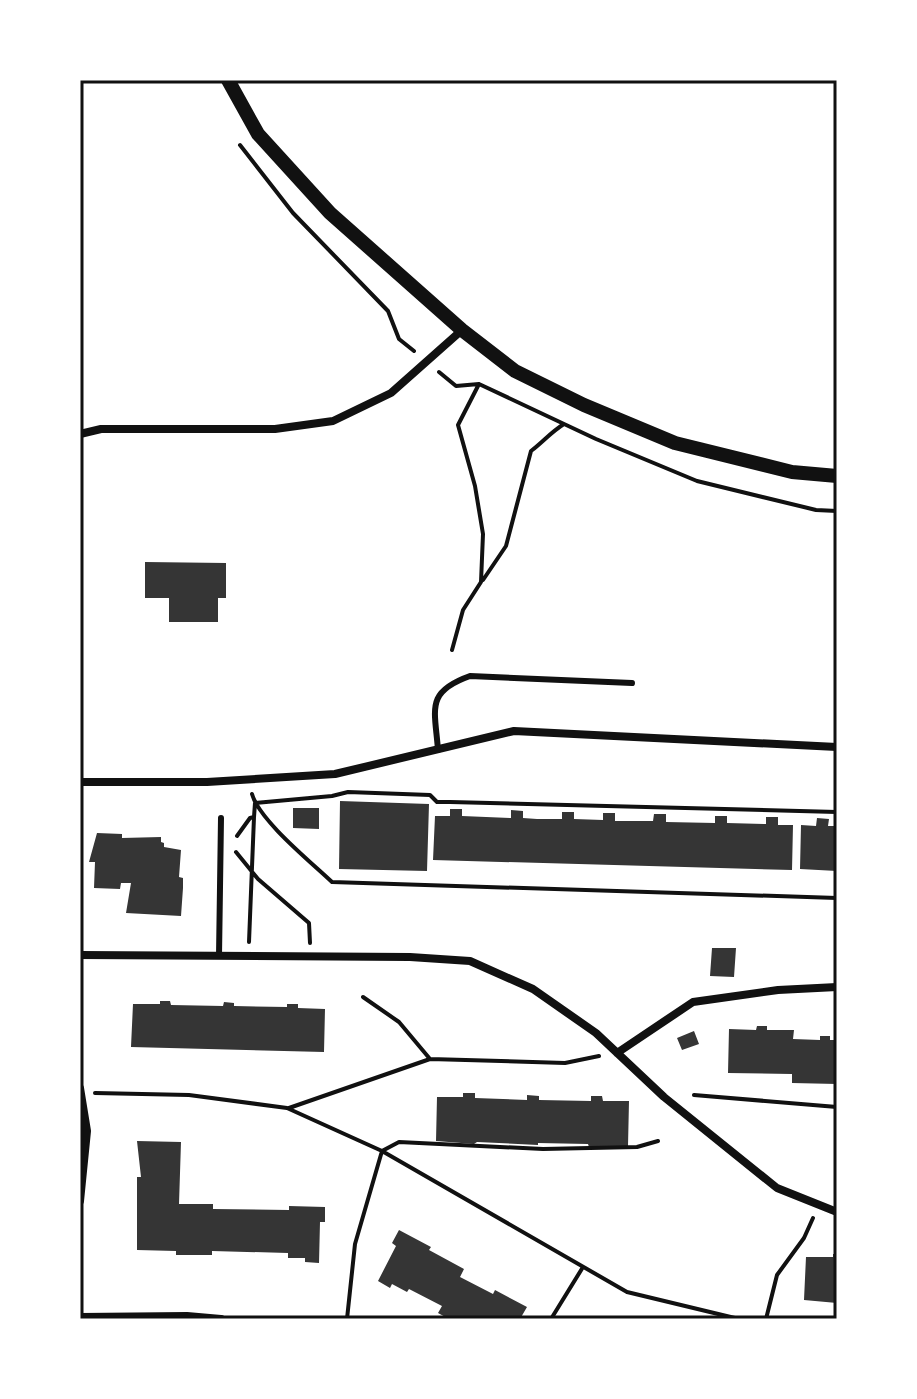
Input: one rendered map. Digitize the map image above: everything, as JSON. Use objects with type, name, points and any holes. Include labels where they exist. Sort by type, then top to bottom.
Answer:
[{"type":"street","points":[[228,80],[258,134],[330,213],[462,330],[515,371],[584,405],[675,443],[792,472],[837,476]]},
{"type":"street","points":[[80,434],[101,429],[275,429],[315,425],[358,410],[391,393],[462,330]]},
{"type":"street","points":[[80,782],[249,780],[335,774],[514,731],[837,747]]},
{"type":"street","points":[[80,955],[410,957],[470,961],[533,989],[596,1033],[664,1097],[777,1188],[837,1212]]},
{"type":"street","points":[[617,1053],[693,1002],[778,990],[837,987]]},
{"type":"street","points":[[80,1090],[87,1131],[80,1201]]},
{"type":"street","points":[[80,1317],[187,1316],[221,1319]]},
{"type":"lane","points":[[438,750],[434,703],[447,684],[470,676],[632,683]]},
{"type":"lane","points":[[219,956],[221,818]]},
{"type":"path","points":[[233,132],[293,213],[388,311],[399,339],[456,386],[479,384],[697,481],[816,510],[837,511]]},
{"type":"path","points":[[479,384],[458,425],[475,486],[483,534],[481,582]]},
{"type":"path","points":[[452,650],[463,610],[506,546],[531,451],[545,436],[564,424]]},
{"type":"path","points":[[248,956],[255,803],[249,780]]},
{"type":"path","points":[[255,803],[348,792],[430,795],[437,802],[837,812]]},
{"type":"path","points":[[255,803],[332,882],[837,898]]},
{"type":"path","points":[[254,817],[238,833],[234,845],[237,855],[311,927]]},
{"type":"path","points":[[363,997],[399,1022],[430,1059]]},
{"type":"path","points":[[287,1108],[430,1059],[565,1063],[617,1053]]},
{"type":"path","points":[[80,1090],[189,1095],[287,1108],[382,1151],[627,1292],[739,1319]]},
{"type":"path","points":[[694,1095],[837,1107]]},
{"type":"path","points":[[347,1319],[355,1244],[382,1151],[399,1142],[543,1149],[637,1147],[658,1141]]},
{"type":"path","points":[[766,1319],[777,1275],[804,1238],[819,1206]]},
{"type":"path","points":[[551,1319],[583,1267]]},
{"type":"building","points":[[145,562],[226,563],[226,598],[218,598],[218,622],[169,622],[169,598],[145,598]]},
{"type":"building","points":[[340,801],[429,804],[427,871],[339,869]]},
{"type":"building","points":[[293,808],[319,808],[319,829],[293,828]]},
{"type":"building","points":[[450,809],[462,809],[462,816],[511,818],[511,810],[523,811],[523,818],[537,819],[562,819],[562,812],[574,812],[574,819],[603,820],[603,813],[615,813],[615,821],[653,821],[654,814],[666,814],[666,822],[715,823],[715,816],[727,816],[727,823],[766,824],[766,817],[778,817],[778,825],[793,825],[792,870],[433,860],[435,816],[450,816]]},
{"type":"building","points":[[817,818],[829,819],[828,826],[837,826],[837,871],[800,869],[801,825],[816,826]]},
{"type":"building","points":[[97,833],[122,834],[122,838],[161,837],[164,847],[181,850],[181,916],[126,913],[131,883],[121,883],[120,889],[94,888],[95,862],[89,862]]},
{"type":"building","points":[[712,948],[736,948],[734,977],[710,976]]},
{"type":"building","points":[[160,1001],[170,1001],[171,1005],[223,1006],[224,1002],[234,1003],[234,1006],[287,1007],[287,1004],[298,1004],[298,1008],[325,1009],[324,1052],[131,1047],[133,1004],[160,1004]]},
{"type":"building","points":[[757,1026],[767,1026],[767,1030],[794,1030],[793,1039],[820,1040],[820,1036],[830,1036],[830,1040],[837,1040],[837,1084],[792,1083],[792,1074],[728,1073],[729,1029],[756,1030]]},
{"type":"building","points":[[694,1031],[699,1044],[682,1050],[677,1038]]},
{"type":"building","points":[[463,1093],[475,1093],[475,1098],[527,1100],[527,1095],[539,1096],[539,1100],[591,1101],[591,1096],[602,1096],[603,1101],[629,1101],[628,1146],[436,1141],[437,1097],[463,1097]]},
{"type":"building","points":[[137,1141],[181,1142],[179,1204],[213,1204],[213,1209],[325,1207],[325,1222],[320,1222],[319,1263],[305,1262],[305,1258],[288,1258],[288,1253],[212,1251],[212,1255],[176,1255],[176,1251],[137,1250],[137,1177],[141,1177]]},
{"type":"building","points":[[399,1230],[464,1269],[460,1277],[493,1294],[495,1290],[527,1307],[520,1319],[449,1319],[438,1313],[442,1306],[409,1289],[407,1292],[392,1284],[390,1288],[378,1281],[396,1246],[392,1243]]},
{"type":"building","points":[[837,1254],[837,1303],[804,1300],[806,1257],[833,1257]]}]
